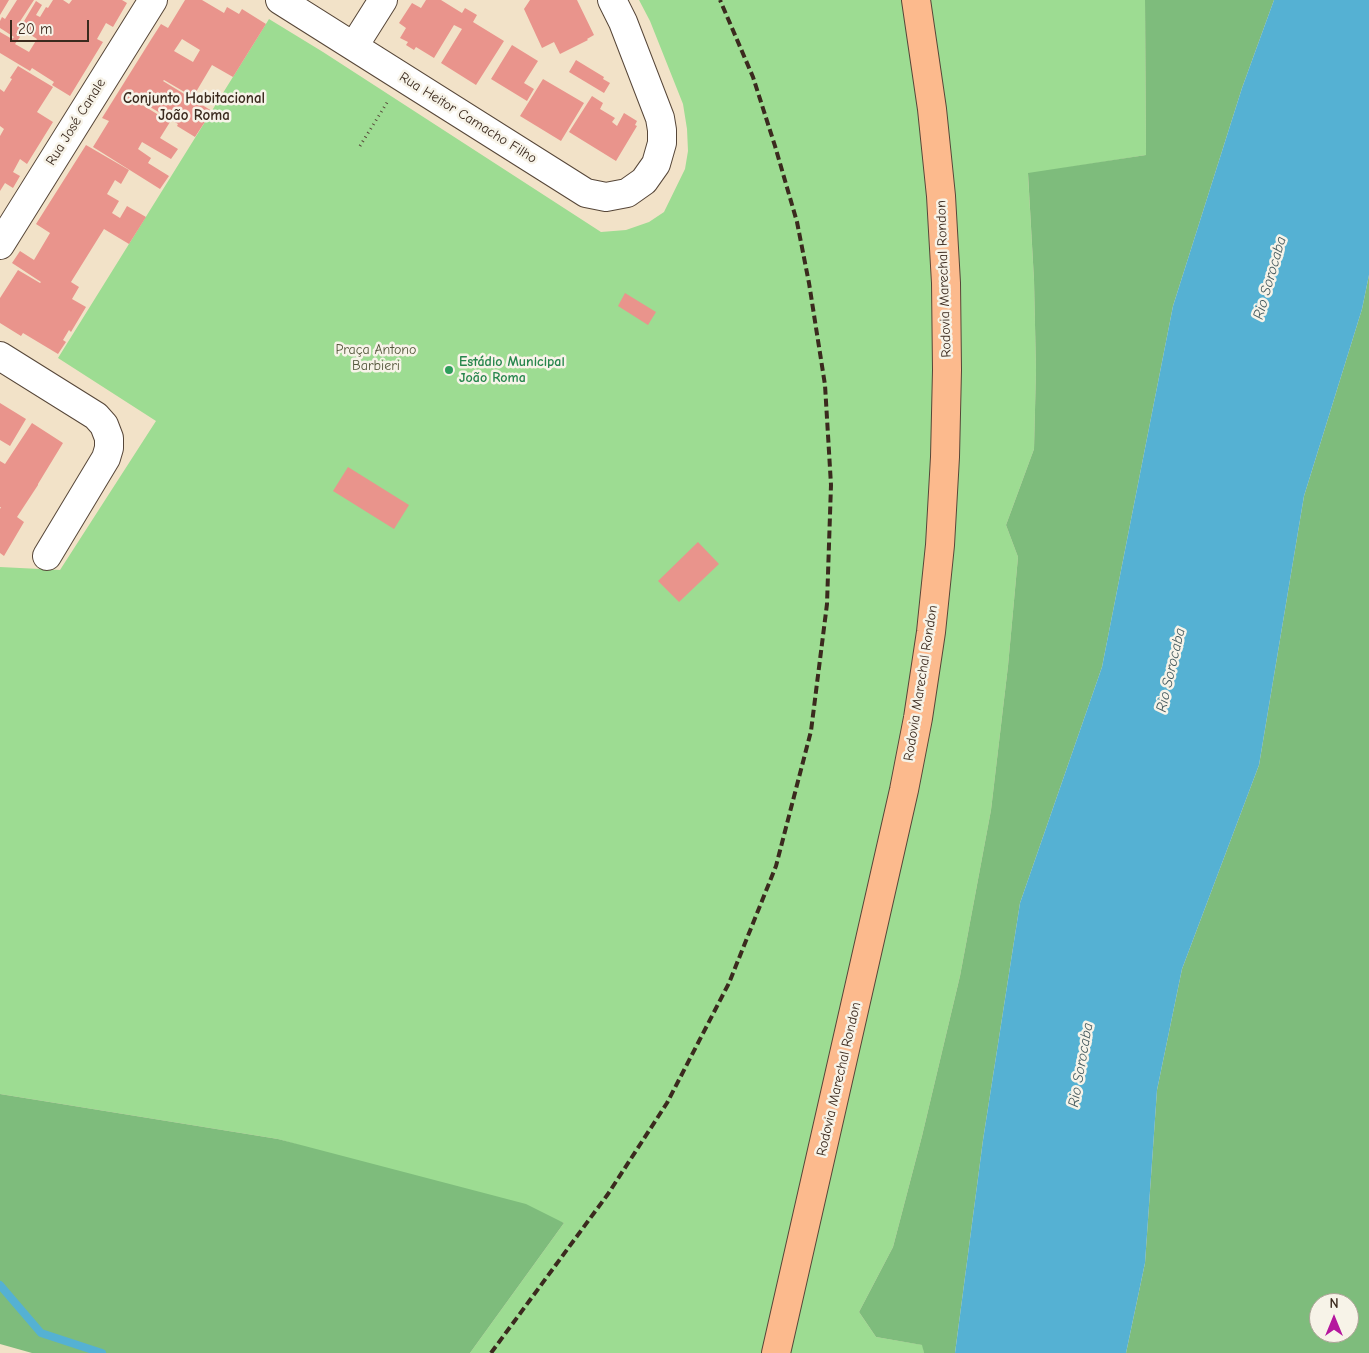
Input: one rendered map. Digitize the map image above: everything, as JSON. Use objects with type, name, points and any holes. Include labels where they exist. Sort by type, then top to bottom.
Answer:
[{"type":"main road","name":"Rodovia Marechal Rondon","points":[[776,1353],[904,790],[918,718],[940,545],[946,458],[948,370],[946,283],[941,196],[932,109],[916,0]]},
{"type":"street","name":"Rua José Canale","points":[[0,245],[153,0]]},
{"type":"street","name":"Rua Heitor Camacho Filho","points":[[280,0],[586,193],[606,197],[627,192],[644,181],[656,164],[662,142],[660,118],[623,22],[612,0]]},
{"type":"street","points":[[354,46],[383,0]]},
{"type":"street","points":[[0,356],[96,416],[104,425],[109,438],[106,458],[46,556]]},
{"type":"path","points":[[360,146],[403,77]]},
{"type":"green space","name":"Praça Antono Barbieri","points":[[639,0],[1145,0],[1146,155],[1028,174],[1034,280],[1036,370],[1034,449],[1006,525],[1018,557],[1008,666],[991,810],[960,976],[922,1136],[893,1247],[859,1312],[876,1337],[923,1345],[924,1353],[470,1353],[564,1223],[278,1139],[0,1094],[0,567],[60,570],[156,421],[58,358],[269,19],[601,232],[626,230],[649,222],[664,212],[685,169],[688,151],[683,104],[650,21]]},
{"type":"green space","points":[[1145,0],[1274,0],[1242,88],[1173,306],[1102,667],[1020,903],[983,1140],[955,1353],[924,1353],[922,1345],[876,1337],[859,1312],[893,1247],[922,1136],[960,976],[991,810],[1008,666],[1018,557],[1006,525],[1034,449],[1036,370],[1034,280],[1028,173],[1146,155]]},
{"type":"green space","points":[[1369,275],[1369,1353],[1126,1353],[1145,1263],[1157,1090],[1182,969],[1259,765],[1304,496],[1362,309]]},
{"type":"green space","points":[[0,1094],[278,1139],[526,1204],[564,1223],[470,1353],[32,1353],[0,1344]]},
{"type":"water","name":"Rio Sorocaba","points":[[1274,0],[1369,0],[1369,275],[1362,309],[1304,496],[1259,765],[1182,969],[1157,1090],[1145,1263],[1126,1353],[955,1353],[983,1140],[1020,903],[1102,667],[1173,306],[1242,88]]},
{"type":"building","points":[[0,0],[9,0],[0,15]]},
{"type":"building","points":[[17,0],[34,0],[17,26],[20,28],[36,1],[42,5],[36,15],[40,17],[53,0],[63,0],[69,4],[72,0],[122,0],[127,3],[113,27],[106,23],[97,39],[103,42],[70,96],[52,85],[54,82],[32,68],[30,71],[0,53],[0,32],[12,39],[14,37],[0,28],[0,21],[2,17],[5,19]],"holes":[[[20,28],[37,39],[29,52],[15,44],[20,37],[16,34]]]},
{"type":"building","points":[[185,0],[202,0],[224,13],[227,7],[239,14],[242,9],[266,24],[233,77],[212,65],[193,97],[163,81],[212,111],[195,137],[177,126],[178,124],[137,99],[136,101],[170,122],[160,138],[178,149],[171,159],[142,142],[138,149],[151,158],[148,163],[169,176],[160,189],[93,147],[109,121],[102,118],[152,38],[161,24],[168,28]],"holes":[[[182,39],[200,50],[193,62],[174,51]]]},
{"type":"building","points":[[426,0],[441,0],[462,13],[465,8],[477,15],[473,22],[504,41],[476,85],[441,63],[462,29],[454,25],[434,58],[416,47],[414,50],[406,45],[408,42],[400,38],[406,28],[399,23],[412,3],[421,8]]},
{"type":"building","points":[[530,0],[577,0],[594,35],[560,54],[554,42],[542,48],[524,9]]},
{"type":"building","points":[[512,45],[538,61],[524,83],[534,89],[527,101],[491,79]]},
{"type":"building","points":[[576,60],[604,77],[603,79],[610,83],[604,93],[569,72]]},
{"type":"building","points":[[18,66],[53,87],[37,112],[53,122],[27,164],[20,159],[13,172],[20,176],[13,188],[5,183],[0,191],[0,136],[4,129],[0,126],[0,89],[4,92]]},
{"type":"building","points":[[543,79],[584,103],[561,141],[520,116]]},
{"type":"building","points":[[592,96],[603,103],[600,109],[615,118],[612,122],[617,126],[624,113],[637,121],[635,125],[637,126],[616,161],[569,132]]},
{"type":"building","points":[[86,145],[129,170],[121,184],[115,180],[107,194],[119,201],[112,213],[120,218],[127,206],[146,217],[129,244],[104,229],[71,282],[79,287],[72,299],[86,307],[71,332],[69,330],[63,340],[66,342],[58,354],[23,333],[21,336],[0,323],[0,298],[18,270],[41,282],[12,263],[20,251],[34,260],[50,233],[36,224]]},
{"type":"building","points":[[625,293],[656,312],[648,325],[618,306]]},
{"type":"building","points":[[0,403],[26,419],[10,446],[0,440]]},
{"type":"building","points":[[32,423],[63,443],[17,517],[24,522],[4,556],[0,553],[0,461],[5,464]]},
{"type":"building","points":[[348,467],[409,505],[394,529],[333,491]]},
{"type":"building","points":[[698,542],[719,564],[679,602],[658,581]]},
{"type":"waterway","points":[[0,1285],[41,1333],[102,1353]]},
{"type":"railway","points":[[491,1353],[608,1194],[667,1103],[729,983],[776,866],[811,731],[827,604],[831,485],[825,385],[797,222],[753,77],[720,0]]},
{"type":"place","name":"Estádio Municipal João Roma","points":[[449,370]]},
{"type":"district","name":"Conjunto Habitacional João Roma","points":[[194,108]]}]
